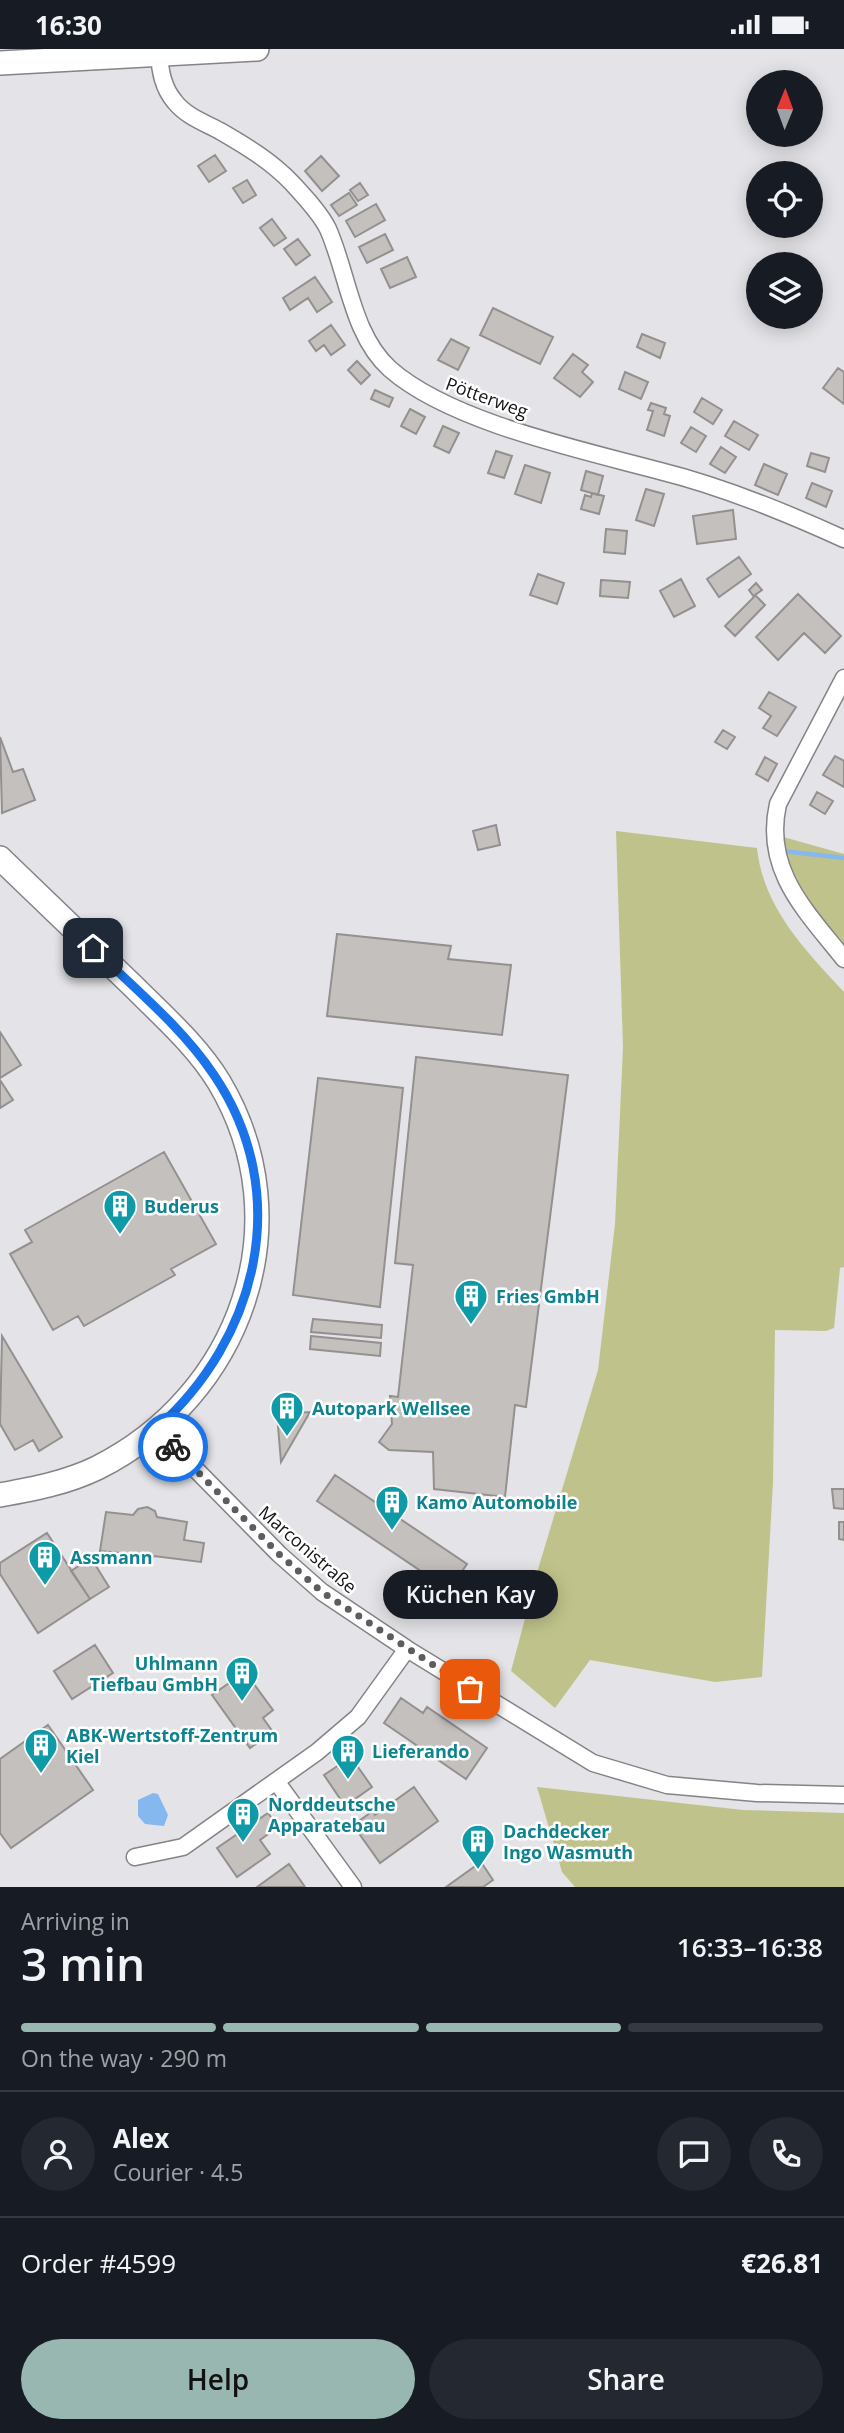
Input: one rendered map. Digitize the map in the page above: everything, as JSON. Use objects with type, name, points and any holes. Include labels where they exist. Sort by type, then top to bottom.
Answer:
[{"type":"street","points":[[0,63],[257,49]]},
{"type":"street","name":"Pötterweg","points":[[159,53],[162,77],[175,103],[185,112],[248,147],[272,164],[293,184],[327,226],[362,328],[388,367],[416,388],[439,402],[527,433],[672,474],[778,509],[844,539]]},
{"type":"street","points":[[844,678],[778,804],[773,824],[778,860],[789,887],[844,958]]},
{"type":"street","points":[[0,858],[194,1048],[219,1082],[245,1141],[253,1169],[258,1230],[247,1294],[232,1334],[210,1369],[175,1412],[156,1429],[95,1469],[49,1486],[0,1495]]},
{"type":"street","name":"Marconistraße","points":[[156,1429],[279,1554],[322,1592],[407,1650],[593,1763],[667,1785],[757,1793],[844,1795]]},
{"type":"street","points":[[135,1857],[183,1847],[276,1781],[358,1717],[407,1650]]},
{"type":"street","points":[[276,1781],[353,1887]]},
{"type":"green space","points":[[616,831],[757,848],[761,869],[777,908],[801,944],[844,992],[844,1267],[840,1268],[834,1328],[826,1331],[775,1330],[773,1483],[762,1677],[715,1682],[590,1660],[555,1708],[511,1671],[539,1566],[598,1370],[615,1224],[623,1047]]},
{"type":"green space","points":[[776,835],[844,854],[844,956],[801,915]]},
{"type":"green space","points":[[537,1787],[743,1810],[844,1813],[844,1887],[575,1887],[562,1872]]},
{"type":"water","points":[[153,1793],[158,1794],[168,1815],[164,1826],[145,1824],[138,1816],[138,1800]]},
{"type":"building","points":[[215,155],[226,171],[209,182],[198,166]]},
{"type":"building","points":[[321,156],[339,176],[322,191],[305,171]]},
{"type":"building","points":[[247,180],[256,195],[243,203],[233,188]]},
{"type":"building","points":[[360,183],[368,195],[358,201],[350,190]]},
{"type":"building","points":[[349,193],[357,205],[339,216],[331,205]]},
{"type":"building","points":[[376,204],[385,220],[355,237],[346,221]]},
{"type":"building","points":[[272,219],[286,238],[274,246],[260,228]]},
{"type":"building","points":[[385,234],[393,250],[367,263],[359,247]]},
{"type":"building","points":[[298,239],[310,255],[296,265],[284,249]]},
{"type":"building","points":[[407,257],[416,277],[390,288],[381,269]]},
{"type":"building","points":[[315,277],[332,302],[317,312],[308,298],[290,310],[283,298]]},
{"type":"building","points":[[493,308],[553,337],[540,364],[480,335]]},
{"type":"building","points":[[331,325],[345,345],[331,355],[324,345],[316,351],[309,341]]},
{"type":"building","points":[[642,334],[665,343],[660,358],[637,347]]},
{"type":"building","points":[[451,339],[469,348],[458,370],[438,360]]},
{"type":"building","points":[[573,354],[588,365],[582,372],[593,382],[580,397],[554,378]]},
{"type":"building","points":[[357,361],[370,375],[361,384],[348,370]]},
{"type":"building","points":[[838,368],[844,372],[844,404],[823,388]]},
{"type":"building","points":[[625,372],[648,382],[641,399],[619,389]]},
{"type":"building","points":[[375,390],[393,398],[389,407],[371,399]]},
{"type":"building","points":[[702,398],[722,410],[713,424],[694,412]]},
{"type":"building","points":[[651,403],[666,408],[664,414],[670,416],[664,436],[647,430],[653,411],[648,410]]},
{"type":"building","points":[[410,409],[425,417],[416,434],[401,426]]},
{"type":"building","points":[[734,421],[758,435],[749,450],[725,436]]},
{"type":"building","points":[[443,426],[459,433],[449,453],[434,446]]},
{"type":"building","points":[[691,427],[706,436],[696,452],[681,443]]},
{"type":"building","points":[[721,447],[736,457],[725,473],[710,464]]},
{"type":"building","points":[[496,451],[512,456],[504,478],[488,473]]},
{"type":"building","points":[[811,453],[829,458],[825,472],[807,466]]},
{"type":"building","points":[[764,464],[787,474],[778,495],[755,485]]},
{"type":"building","points":[[525,465],[550,473],[541,503],[515,494]]},
{"type":"building","points":[[586,471],[603,476],[598,495],[581,490]]},
{"type":"building","points":[[812,483],[832,491],[826,507],[806,498]]},
{"type":"building","points":[[646,489],[664,494],[654,526],[636,520]]},
{"type":"building","points":[[592,493],[604,496],[599,514],[581,509],[585,495],[591,497]]},
{"type":"building","points":[[733,510],[736,539],[697,544],[693,516]]},
{"type":"building","points":[[606,529],[627,531],[625,554],[604,552]]},
{"type":"building","points":[[739,557],[751,574],[719,597],[707,579]]},
{"type":"building","points":[[538,574],[564,583],[557,604],[530,595]]},
{"type":"building","points":[[681,579],[695,606],[674,617],[660,591]]},
{"type":"building","points":[[601,580],[630,582],[628,598],[600,596]]},
{"type":"building","points":[[756,583],[762,590],[755,595],[765,605],[735,636],[725,626],[754,597],[749,590]]},
{"type":"building","points":[[798,594],[841,636],[825,653],[804,633],[778,660],[756,637]]},
{"type":"building","points":[[769,692],[796,707],[777,736],[763,728],[771,716],[759,708]]},
{"type":"building","points":[[723,730],[735,737],[727,749],[715,742]]},
{"type":"building","points":[[0,737],[13,772],[23,769],[35,800],[2,813]]},
{"type":"building","points":[[835,756],[844,761],[844,787],[823,775]]},
{"type":"building","points":[[765,757],[777,764],[768,781],[756,774]]},
{"type":"building","points":[[817,792],[833,801],[825,814],[810,805]]},
{"type":"building","points":[[496,825],[500,845],[478,850],[473,831]]},
{"type":"building","points":[[337,934],[451,946],[448,959],[511,965],[502,1035],[327,1016]]},
{"type":"building","points":[[0,1032],[21,1065],[0,1078]]},
{"type":"building","name":"Fries GmbH","points":[[416,1057],[568,1075],[526,1407],[515,1405],[505,1497],[434,1489],[433,1452],[389,1450],[379,1442],[392,1424],[390,1396],[398,1397],[413,1265],[395,1263]]},
{"type":"building","points":[[318,1078],[403,1088],[380,1307],[293,1295]]},
{"type":"building","points":[[0,1080],[13,1100],[0,1108]]},
{"type":"building","name":"Buderus","points":[[164,1152],[216,1244],[171,1269],[175,1275],[84,1326],[78,1316],[53,1330],[10,1254],[32,1242],[25,1230]]},
{"type":"building","points":[[313,1319],[382,1325],[381,1338],[311,1332]]},
{"type":"building","points":[[2,1336],[62,1437],[39,1451],[33,1440],[15,1450],[0,1424]]},
{"type":"building","points":[[311,1336],[381,1343],[380,1356],[310,1349]]},
{"type":"building","name":"Autopark Wellsee","points":[[310,1412],[281,1462],[277,1414]]},
{"type":"building","name":"Kamo Automobile","points":[[335,1475],[467,1564],[449,1590],[317,1501]]},
{"type":"building","points":[[832,1489],[844,1489],[844,1509],[834,1508]]},
{"type":"building","points":[[147,1507],[155,1511],[157,1517],[187,1522],[184,1540],[204,1543],[201,1562],[154,1556],[150,1563],[141,1565],[130,1554],[100,1551],[106,1512],[133,1515],[138,1509]]},
{"type":"building","points":[[839,1522],[844,1522],[844,1540],[839,1539]]},
{"type":"building","name":"Assmann","points":[[47,1533],[90,1599],[38,1633],[0,1574],[0,1563]]},
{"type":"building","points":[[91,1558],[109,1587],[90,1599],[71,1571]]},
{"type":"building","points":[[95,1645],[113,1673],[72,1699],[54,1671]]},
{"type":"building","name":"Uhlmann Tiefbau GmbH","points":[[245,1672],[273,1710],[263,1718],[273,1732],[250,1748],[212,1695]]},
{"type":"building","points":[[401,1698],[423,1713],[427,1707],[487,1748],[466,1779],[384,1723]]},
{"type":"building","name":"ABK-Wertstoff-Zentrum Kiel","points":[[48,1725],[93,1790],[11,1848],[0,1833],[0,1759]]},
{"type":"building","name":"Lieferando","points":[[351,1757],[372,1787],[345,1806],[324,1775]]},
{"type":"building","points":[[414,1787],[438,1821],[380,1863],[353,1825],[373,1811],[375,1815]]},
{"type":"building","name":"Norddeutsche Apparatebau","points":[[268,1813],[278,1827],[260,1840],[270,1854],[237,1877],[217,1848]]},
{"type":"building","name":"Dachdecker Ingo Wasmuth","points":[[481,1862],[493,1880],[483,1887],[446,1887]]},
{"type":"building","points":[[289,1864],[305,1887],[257,1887]]},
{"type":"waterway","points":[[783,851],[844,858]]},
{"type":"way so far","points":[[173,1447],[279,1554],[322,1592],[470,1689]]},
{"type":"place","name":"Buderus","points":[[120,1236]]},
{"type":"place","name":"Fries GmbH","points":[[471,1326]]},
{"type":"place","name":"Autopark Wellsee","points":[[287,1438]]},
{"type":"place","name":"Kamo Automobile","points":[[392,1532]]},
{"type":"place","name":"Assmann","points":[[45,1587]]},
{"type":"place","name":"Küchen Kay","points":[[470,1689]]},
{"type":"place","name":"Uhlmann Tiefbau GmbH","points":[[242,1703]]},
{"type":"place","name":"ABK-Wertstoff-Zentrum Kiel","points":[[41,1775]]},
{"type":"place","name":"Lieferando","points":[[348,1781]]},
{"type":"place","name":"Norddeutsche Apparatebau","points":[[243,1844]]},
{"type":"place","name":"Dachdecker Ingo Wasmuth","points":[[478,1871]]},
{"type":"route","points":[[93,948],[169,1022],[213,1072],[236,1117],[253,1169],[258,1230],[254,1266],[247,1294],[232,1334],[210,1369],[175,1412],[156,1429],[173,1447]]}]
